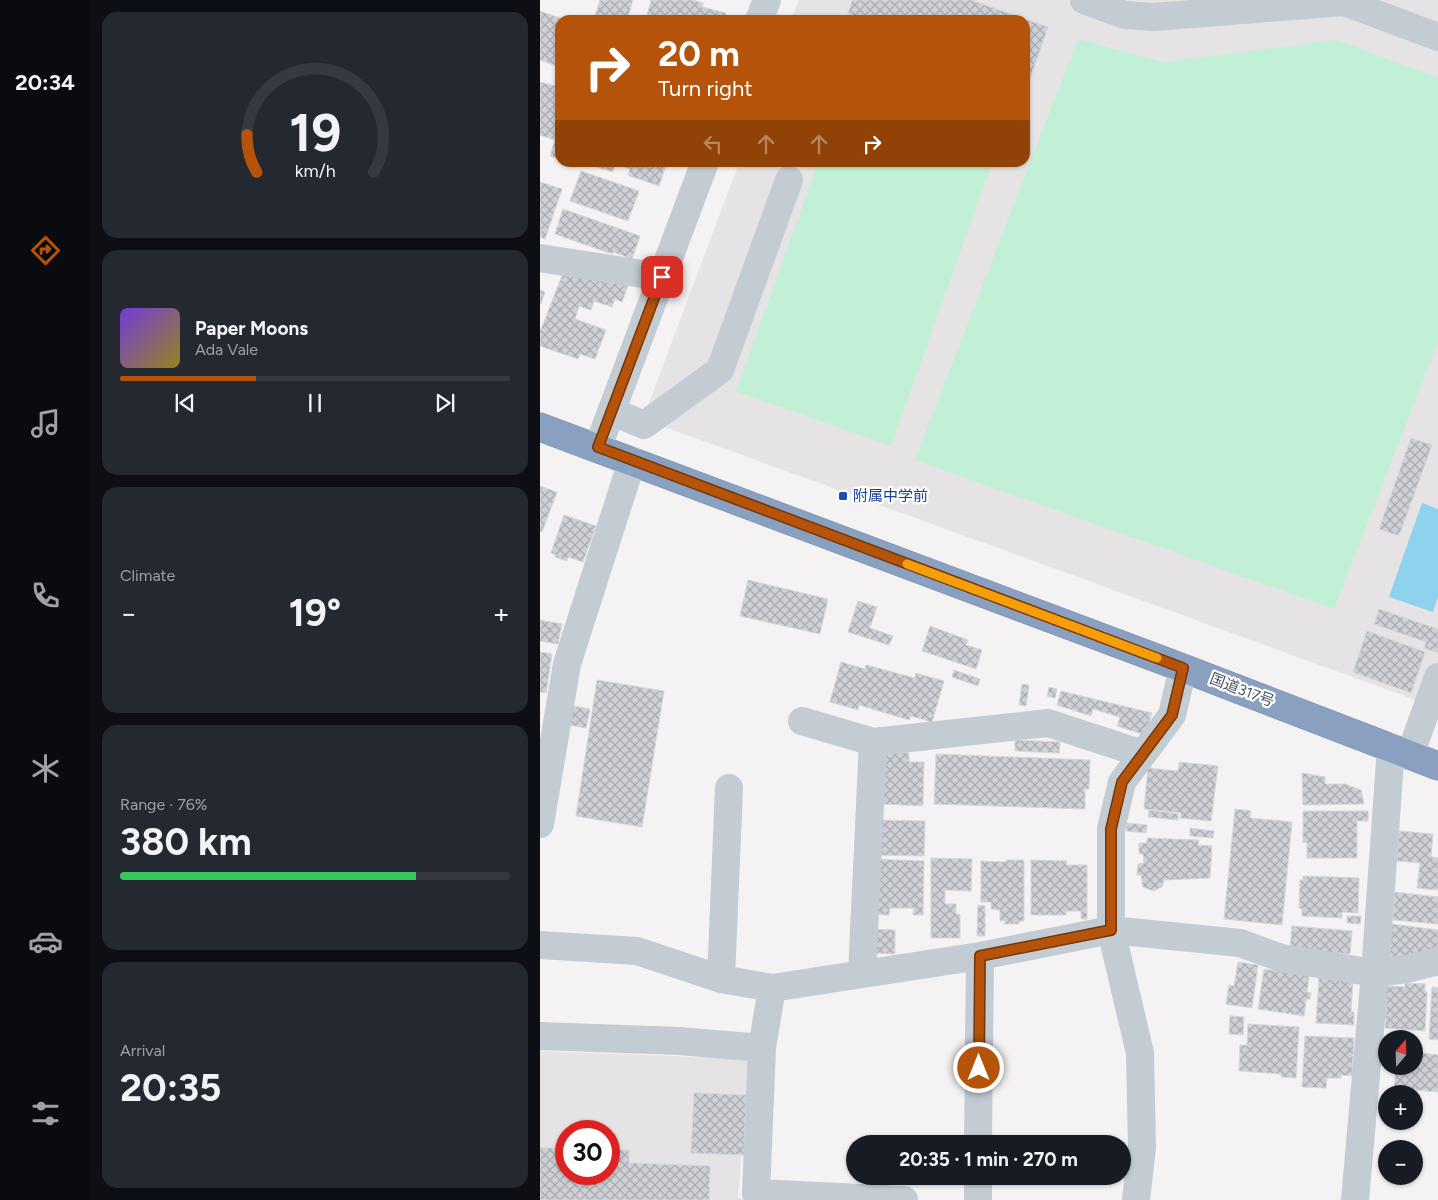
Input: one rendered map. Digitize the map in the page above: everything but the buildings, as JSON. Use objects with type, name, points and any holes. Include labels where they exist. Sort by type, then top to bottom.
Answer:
[{"type":"highway","name":"国道317号","points":[[540,427],[598,447],[1438,766]]},
{"type":"street","points":[[1095,2],[1125,15],[1154,17],[1344,2],[1438,37]]},
{"type":"street","points":[[598,447],[703,167]]},
{"type":"street","points":[[611,411],[644,426],[720,370],[789,180]]},
{"type":"street","points":[[540,258],[662,277]]},
{"type":"street","points":[[540,824],[567,664],[632,461]]},
{"type":"street","points":[[1136,1200],[1142,1147],[1140,1053],[1111,930],[1111,829],[1122,782],[1172,715],[1183,668]]},
{"type":"street","points":[[1355,1200],[1375,973],[1400,751],[1438,677]]},
{"type":"street","points":[[802,721],[873,742],[1048,723],[1142,754]]},
{"type":"street","points":[[862,974],[873,742]]},
{"type":"street","points":[[721,980],[729,788]]},
{"type":"street","points":[[540,945],[638,951],[721,980],[772,988],[980,956],[1111,930],[1240,943],[1281,958],[1375,973],[1407,969],[1438,961]]},
{"type":"street","points":[[978,1135],[980,956]]},
{"type":"street","points":[[772,988],[762,1048],[756,1193],[791,1197],[904,1200]]},
{"type":"street","points":[[540,1036],[679,1041],[762,1048]]},
{"type":"street","points":[[978,1185],[978,1200]]},
{"type":"shaded area","points":[[799,0],[1438,0],[1438,708],[643,419],[738,167],[1030,167],[1030,15],[793,15]]},
{"type":"shaded area","points":[[540,1051],[749,1059],[738,1198],[751,1200],[540,1200]]},
{"type":"green space","points":[[1078,39],[1163,62],[1337,40],[1438,78],[1438,342],[1334,609],[915,460]]},
{"type":"green space","points":[[817,167],[991,167],[891,446],[736,391]]},
{"type":"water","points":[[1422,503],[1438,509],[1438,597],[1433,612],[1389,597]]},
{"type":"slow traffic","points":[[907,564],[1157,658]]},
{"type":"place","name":"附属中学前","points":[[843,496]]},
{"type":"route","points":[[662,277],[598,447],[1183,668],[1172,715],[1122,782],[1111,829],[1111,930],[980,956],[979,1068]]}]
